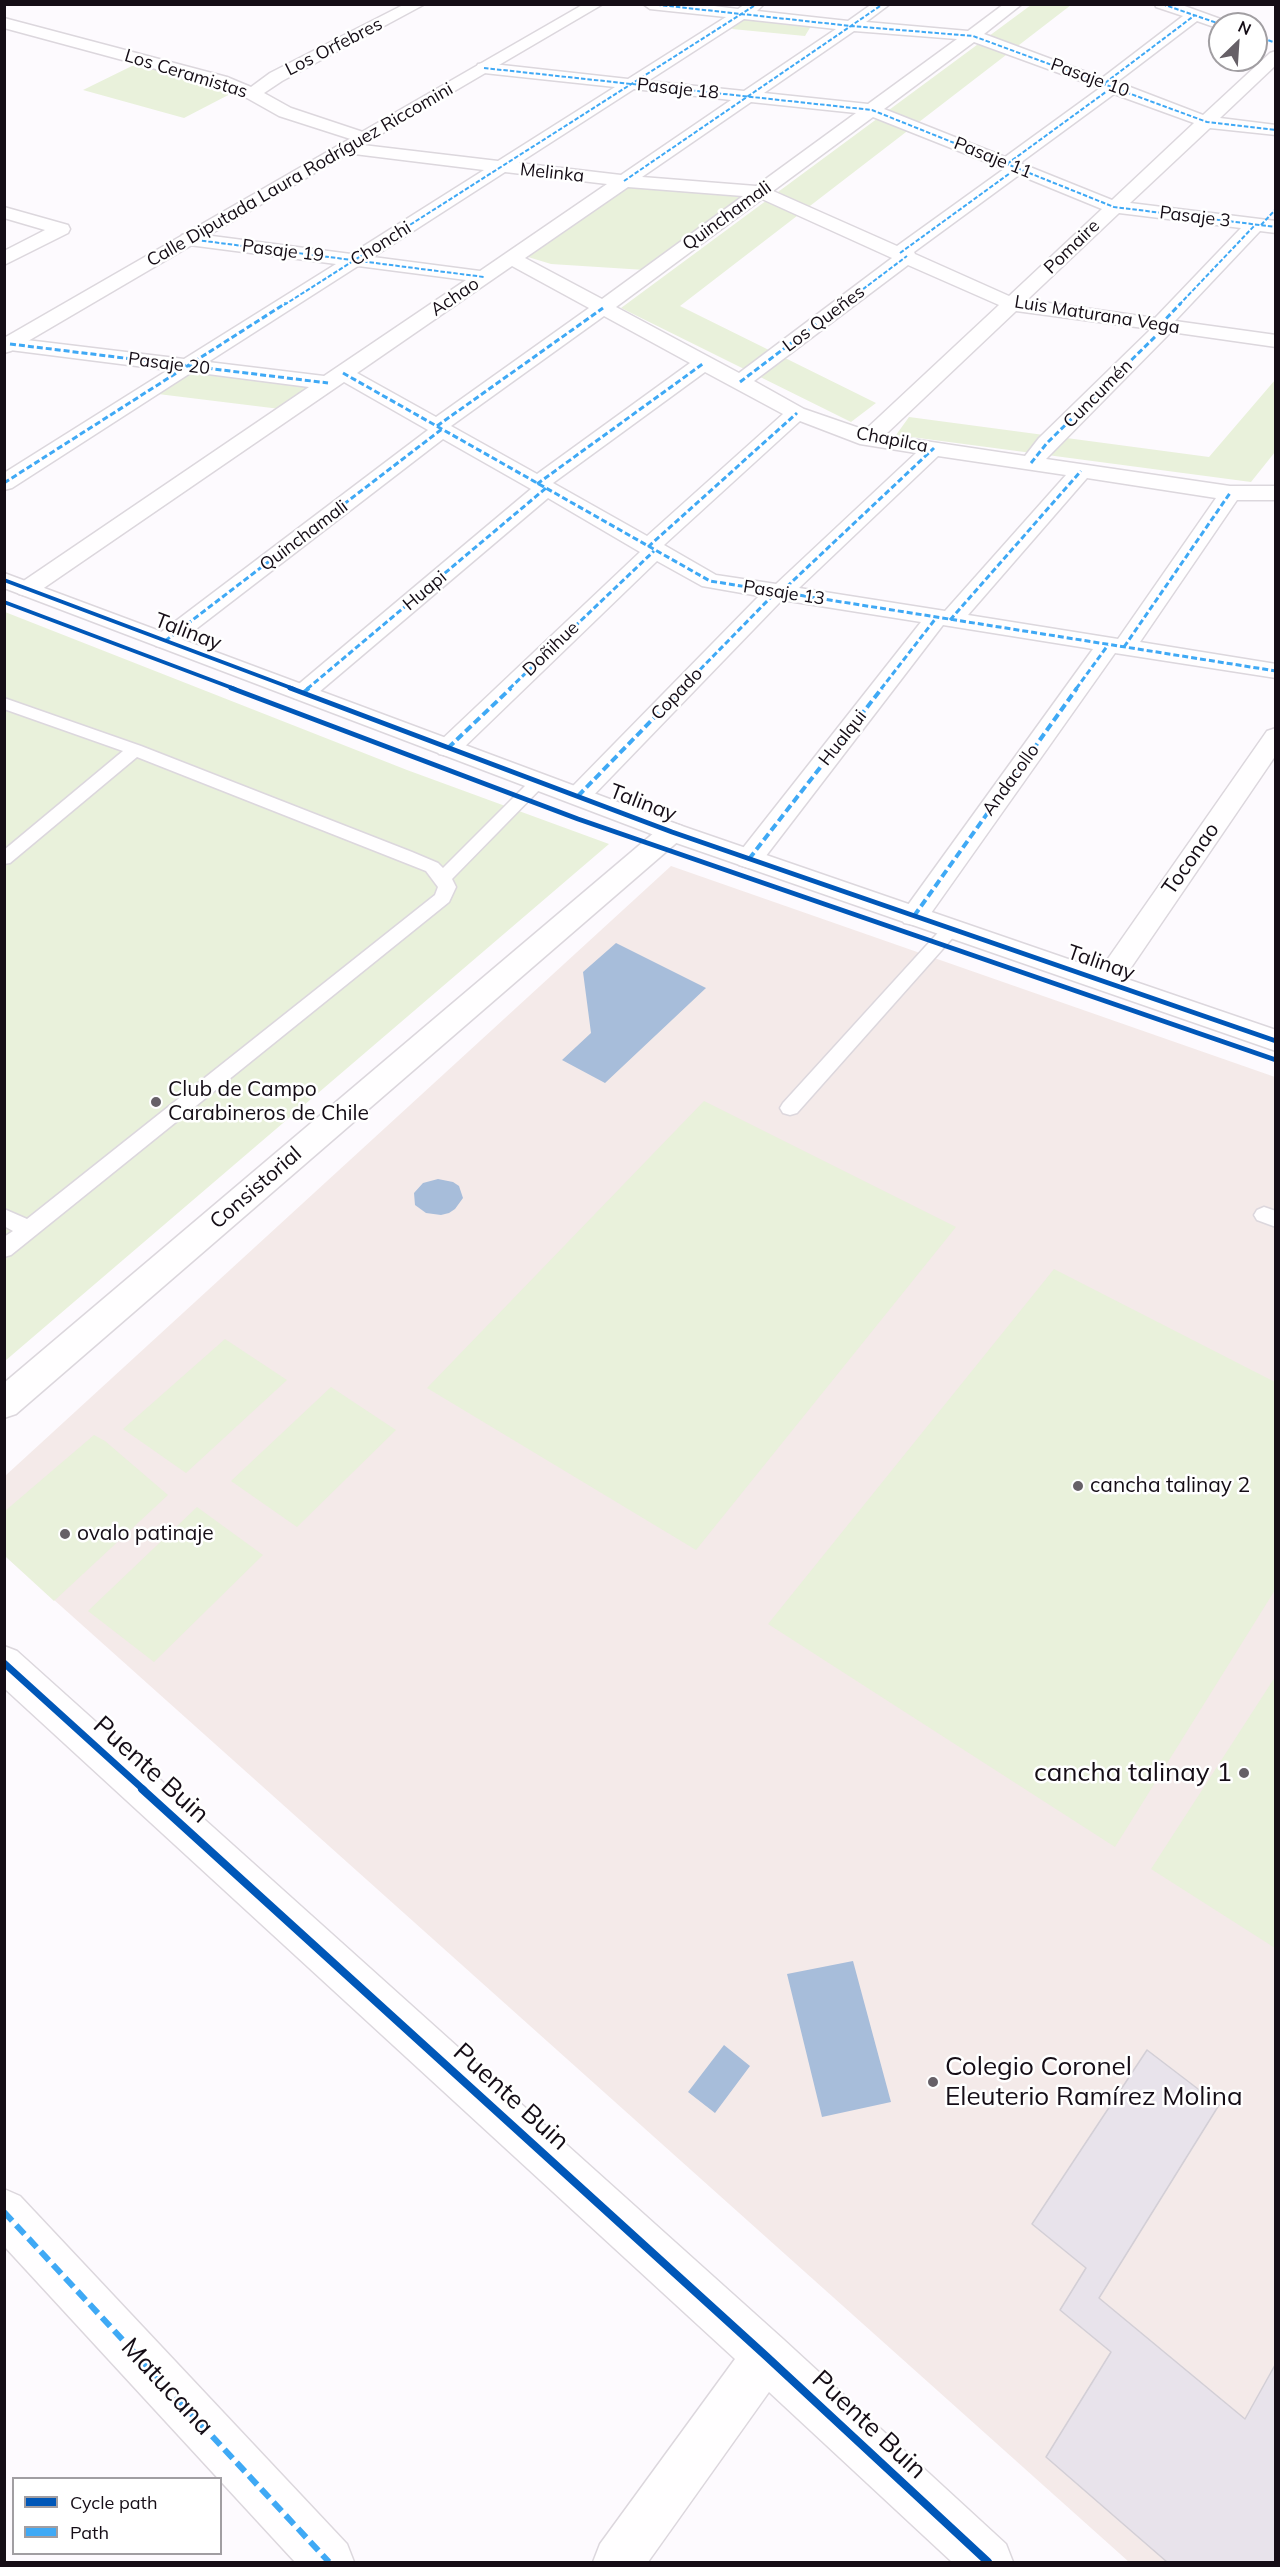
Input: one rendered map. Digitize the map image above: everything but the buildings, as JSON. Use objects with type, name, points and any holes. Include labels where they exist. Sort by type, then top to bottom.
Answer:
[{"type":"street","name":"Los Orfebres","points":[[253,94],[276,77],[418,4]]},
{"type":"street","name":"Calle Diputada Laura Rodríguez Riccomini","points":[[7,345],[596,4]]},
{"type":"street","name":"Pasaje 10","points":[[650,4],[851,26],[973,36],[1207,122],[1275,130]]},
{"type":"street","name":"Chonchi","points":[[4,483],[758,4]]},
{"type":"street","name":"Achao","points":[[16,584],[336,378],[883,4]]},
{"type":"street","name":"Quinchamali","points":[[165,641],[440,428],[1015,4]]},
{"type":"street","points":[[1162,4],[1194,11],[1208,18]]},
{"type":"street","name":"Los Queñes","points":[[740,382],[904,255],[1109,85],[1194,11]]},
{"type":"street","name":"Los Ceramistas","points":[[4,23],[221,81],[253,94],[285,112],[363,138]]},
{"type":"street","name":"Pomaire","points":[[868,439],[1275,56]]},
{"type":"street","name":"Pasaje 18","points":[[484,68],[872,110]]},
{"type":"street","name":"Pasaje 11","points":[[872,110],[1114,207]]},
{"type":"street","name":"Melinka","points":[[346,148],[624,181],[760,192]]},
{"type":"street","name":"Luis Maturana Vega","points":[[760,192],[1012,304],[1275,341]]},
{"type":"street","name":"Pasaje 3","points":[[1114,207],[1264,226]]},
{"type":"street","name":"Cuncumén","points":[[1031,463],[1047,443],[1264,226],[1275,208]]},
{"type":"street","points":[[4,212],[61,229],[4,259]]},
{"type":"street","name":"Pasaje 19","points":[[189,239],[484,277]]},
{"type":"street","name":"Chapilca","points":[[511,258],[797,412],[868,439],[1230,493],[1275,493]]},
{"type":"street","name":"Pasaje 20","points":[[7,345],[188,367],[336,378]]},
{"type":"street","name":"Huapi","points":[[303,693],[542,486],[704,363]]},
{"type":"street","name":"Pasaje 13","points":[[336,378],[440,428],[710,581],[1275,671]]},
{"type":"street","name":"Doñihue","points":[[448,748],[651,549],[797,412]]},
{"type":"street","name":"Copado","points":[[578,796],[778,592],[934,448]]},
{"type":"street","name":"Hualqui","points":[[749,859],[943,619],[1082,471]]},
{"type":"street","name":"Andacollo","points":[[914,916],[1230,493]]},
{"type":"street","name":"Talinay","points":[[16,584],[672,832],[1275,1041]]},
{"type":"street","name":"Toconao","points":[[1106,982],[1275,736]]},
{"type":"street","name":"Consistorial","points":[[4,1404],[672,832]]},
{"type":"street","name":"Puente Buin","points":[[4,1663],[766,2356],[988,2562]]},
{"type":"street","name":"Matucana","points":[[4,2212],[328,2562]]},
{"type":"street","points":[[618,2562],[766,2356]]},
{"type":"lane","points":[[4,703],[135,750],[406,856],[432,867],[443,878],[447,888],[443,898],[4,1249]]},
{"type":"lane","points":[[4,859],[135,750]]},
{"type":"lane","points":[[443,878],[538,782]]},
{"type":"lane","points":[[790,1108],[951,929]]},
{"type":"lane","points":[[4,1217],[28,1229]]},
{"type":"shaded area","name":"Colegio Coronel Eleuterio Ramírez Molina","points":[[671,866],[1275,1077],[1275,2562],[1129,2562],[5,1556],[5,1476]]},
{"type":"green space","points":[[1031,5],[1071,5],[680,306],[876,403],[851,422],[621,308]]},
{"type":"green space","points":[[738,19],[811,26],[805,36],[732,29]]},
{"type":"green space","points":[[136,64],[236,91],[184,118],[83,90]]},
{"type":"green space","points":[[630,184],[743,195],[645,270],[551,264],[528,257]]},
{"type":"green space","points":[[191,371],[316,384],[280,409],[158,394]]},
{"type":"green space","points":[[1275,380],[1275,452],[1251,482],[896,435],[909,417],[1209,457]]},
{"type":"green space","name":"Club de Campo Carabineros de Chile","points":[[5,612],[407,770],[609,844],[5,1361]]},
{"type":"green space","points":[[704,1101],[956,1227],[696,1550],[427,1388]]},
{"type":"green space","name":"cancha talinay 2","points":[[1054,1269],[1275,1382],[1275,1590],[1115,1847],[768,1624]]},
{"type":"green space","points":[[225,1339],[287,1380],[186,1473],[123,1429]]},
{"type":"green space","points":[[331,1387],[396,1430],[297,1527],[231,1481]]},
{"type":"green space","name":"ovalo patinaje","points":[[94,1435],[105,1441],[168,1495],[54,1601],[5,1556],[5,1511]]},
{"type":"green space","points":[[197,1507],[263,1555],[154,1662],[88,1611]]},
{"type":"green space","name":"cancha talinay 1","points":[[1275,1677],[1275,1948],[1151,1869]]},
{"type":"water","points":[[616,943],[706,988],[605,1083],[562,1060],[591,1033],[583,972]]},
{"type":"water","points":[[438,1179],[453,1182],[459,1186],[463,1198],[455,1209],[441,1215],[426,1213],[415,1205],[414,1193],[423,1183]]},
{"type":"water","points":[[853,1961],[891,2102],[822,2117],[787,1974]]},
{"type":"water","points":[[724,2045],[750,2066],[715,2113],[688,2092]]},
{"type":"marked path","points":[[650,4],[851,26],[973,36],[1207,122],[1276,130]]},
{"type":"marked path","points":[[4,483],[757,4]]},
{"type":"marked path","points":[[624,181],[883,4]]},
{"type":"marked path","points":[[1162,4],[1208,20]]},
{"type":"marked path","points":[[1105,83],[1195,15]]},
{"type":"marked path","points":[[1268,40],[1276,43]]},
{"type":"marked path","points":[[484,68],[872,110],[1114,207],[1276,227]]},
{"type":"marked path","points":[[1007,164],[1114,86]]},
{"type":"marked path","points":[[900,253],[1017,168]]},
{"type":"marked path","points":[[1261,225],[1276,209]]},
{"type":"marked path","points":[[1160,325],[1255,225]]},
{"type":"marked path","points":[[189,239],[484,277]]},
{"type":"marked path","points":[[740,382],[907,256]]},
{"type":"marked path","points":[[437,426],[603,308]]},
{"type":"marked path","points":[[1031,463],[1047,443],[1166,326]]},
{"type":"marked path","points":[[10,344],[328,383]]},
{"type":"marked path","points":[[537,484],[704,363]]},
{"type":"marked path","points":[[343,373],[710,581],[1276,671]]},
{"type":"marked path","points":[[648,547],[797,413]]},
{"type":"marked path","points":[[165,641],[442,429]]},
{"type":"marked path","points":[[780,593],[934,448]]},
{"type":"marked path","points":[[950,620],[1081,471]]},
{"type":"marked path","points":[[303,693],[546,488]]},
{"type":"marked path","points":[[1124,647],[1230,493]]},
{"type":"marked path","points":[[448,748],[654,551]]},
{"type":"marked path","points":[[578,796],[776,592]]},
{"type":"marked path","points":[[749,859],[936,618]]},
{"type":"marked path","points":[[914,916],[1108,645]]},
{"type":"marked path","points":[[4,2212],[329,2562]]},
{"type":"cycle path","points":[[4,580],[672,832],[1276,1041]]},
{"type":"cycle path","points":[[4,602],[578,819],[1276,1060]]},
{"type":"cycle path","points":[[4,1663],[766,2356],[988,2562]]},
{"type":"place","name":"Club de Campo Carabineros de Chile","points":[[156,1102]]},
{"type":"place","name":"cancha talinay 2","points":[[1078,1486]]},
{"type":"place","name":"ovalo patinaje","points":[[65,1534]]},
{"type":"place","name":"cancha talinay 1","points":[[1244,1773]]},
{"type":"place","name":"Colegio Coronel Eleuterio Ramírez Molina","points":[[933,2082]]}]
